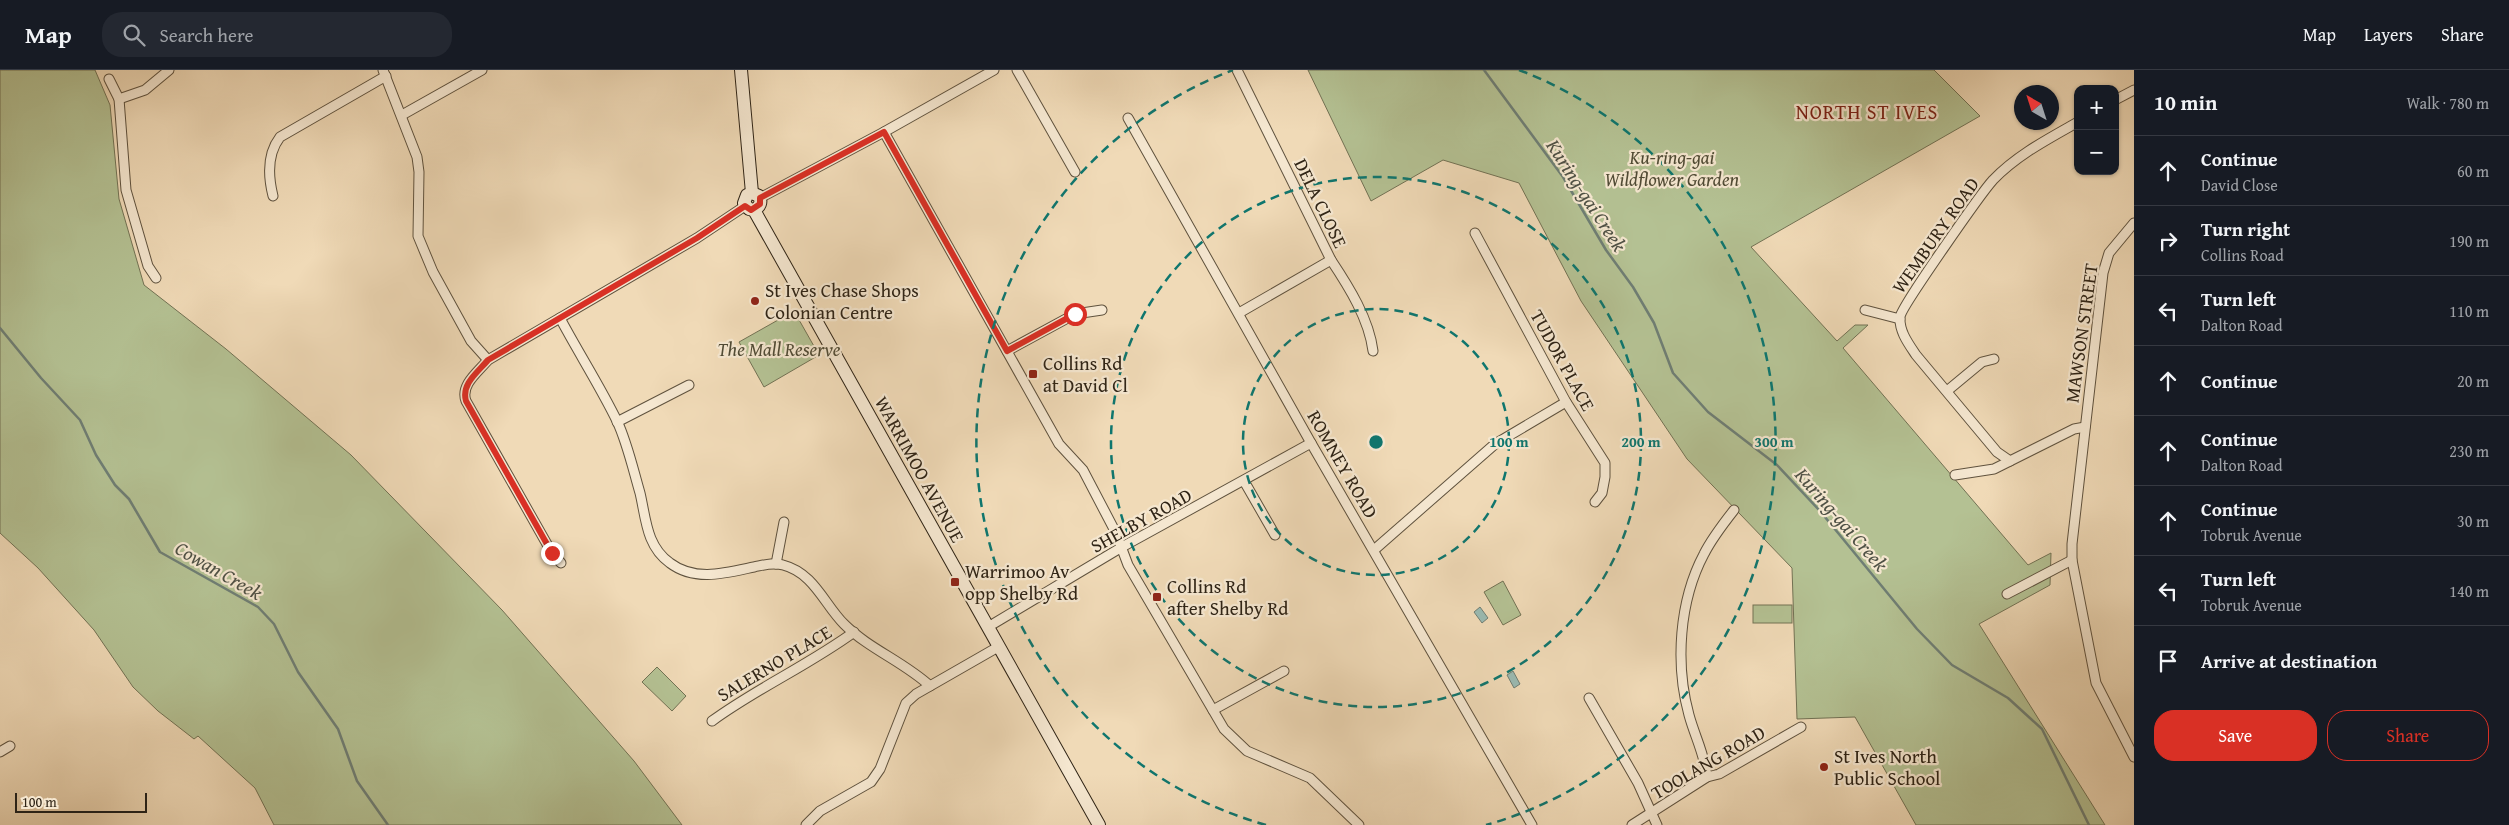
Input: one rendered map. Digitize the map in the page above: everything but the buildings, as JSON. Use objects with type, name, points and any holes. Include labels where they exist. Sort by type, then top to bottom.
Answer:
[{"type":"street","points":[[118,99],[145,90],[169,70]]},
{"type":"street","points":[[402,115],[482,70]]},
{"type":"street","name":"WARRIMOO AVENUE","points":[[741,70],[753,202],[998,647],[1099,825]]},
{"type":"street","points":[[561,563],[552,553],[463,393],[466,386],[488,360],[697,238],[753,202],[884,132],[994,70]]},
{"type":"street","points":[[1017,70],[1075,172]]},
{"type":"street","name":"DELA CLOSE","points":[[1237,70],[1331,260],[1344,279],[1371,334],[1373,351]]},
{"type":"street","points":[[272,196],[269,182],[270,155],[280,137],[385,73],[417,157],[419,172],[418,236],[433,272],[471,341],[488,360]]},
{"type":"street","points":[[109,79],[118,99],[126,190],[148,266],[156,278]]},
{"type":"street","points":[[2119,98],[2134,90]]},
{"type":"street","name":"ROMNEY ROAD","points":[[1128,118],[1239,313],[1310,443],[1374,550],[1532,825]]},
{"type":"street","name":"WEMBURY ROAD","points":[[2010,460],[1997,452],[1906,341],[1900,319],[1906,303],[1992,181],[2028,151],[2074,124]]},
{"type":"street","points":[[884,132],[1060,444],[1083,470],[1122,547],[1128,565],[1224,730],[1247,751],[1310,778],[1359,825]]},
{"type":"street","name":"MAWSON STREET","points":[[2134,223],[2109,253],[2103,274],[2072,560],[2096,684],[2134,757]]},
{"type":"street","name":"TUDOR PLACE","points":[[1475,233],[1566,402],[1605,463],[1602,493],[1595,502]]},
{"type":"street","points":[[1239,313],[1331,260]]},
{"type":"street","points":[[1007,351],[1075,314],[1102,310]]},
{"type":"street","points":[[1865,310],[1900,319]]},
{"type":"street","points":[[560,318],[618,422],[640,493],[650,538],[670,563],[701,575],[776,564],[790,567],[805,576],[817,587],[843,623],[918,675],[930,686]]},
{"type":"street","points":[[1947,391],[1982,362],[1994,359]]},
{"type":"street","points":[[618,422],[689,385]]},
{"type":"street","points":[[1374,550],[1495,444],[1566,402]]},
{"type":"street","points":[[1956,475],[1994,469],[2074,429],[2085,427]]},
{"type":"street","name":"SHELBY ROAD","points":[[988,627],[1122,547],[1310,443]]},
{"type":"street","points":[[1244,481],[1275,535]]},
{"type":"street","points":[[1707,777],[1706,761],[1689,716],[1684,690],[1682,633],[1693,579],[1704,554],[1734,510]]},
{"type":"street","points":[[776,564],[784,522]]},
{"type":"street","points":[[2006,594],[2072,560]]},
{"type":"street","name":"SALERNO PLACE","points":[[712,721],[730,708],[828,652],[854,632]]},
{"type":"street","points":[[806,825],[820,811],[871,782],[880,770],[906,703],[930,686],[998,647]]},
{"type":"street","points":[[1213,710],[1284,671]]},
{"type":"street","points":[[1588,698],[1638,784],[1657,825]]},
{"type":"street","name":"TOOLANG ROAD","points":[[1632,825],[1707,777],[1719,774],[1801,727]]},
{"type":"street","points":[[0,752],[10,746]]},
{"type":"green space","points":[[0,70],[95,70],[110,105],[119,199],[144,285],[226,349],[351,455],[502,610],[634,761],[682,825],[274,825],[255,788],[198,736],[194,739],[158,711],[133,687],[94,630],[38,568],[0,533]]},
{"type":"green space","name":"Ku-ring-gai Wildflower Garden","points":[[1308,70],[1934,70],[1980,116],[1751,247],[1837,341],[1855,325],[1868,325],[1843,348],[2028,565],[2051,553],[2050,585],[1979,624],[2105,825],[1916,825],[1855,717],[1797,719],[1792,568],[1687,459],[1581,301],[1519,183],[1443,160],[1371,201]]},
{"type":"green space","name":"The Mall Reserve","points":[[794,311],[819,355],[764,387],[739,342]]},
{"type":"green space","points":[[1503,581],[1521,615],[1503,625],[1484,592]]},
{"type":"green space","points":[[1753,605],[1792,605],[1792,623],[1753,623]]},
{"type":"green space","points":[[657,667],[686,696],[672,711],[642,682]]},
{"type":"water","points":[[1480,607],[1488,618],[1482,623],[1474,612]]},
{"type":"water","points":[[1513,671],[1520,684],[1514,688],[1507,675]]},
{"type":"waterway","name":"Kuring-gai Creek","points":[[1484,70],[1563,177],[1606,250],[1633,287],[1654,323],[1673,373],[1708,412],[1777,465],[1820,511],[1917,629],[1952,665],[2008,698],[2042,729],[2089,825]]},
{"type":"waterway","name":"Cowan Creek","points":[[0,328],[41,378],[80,420],[96,455],[115,485],[129,499],[160,552],[258,607],[274,624],[298,672],[338,729],[357,781],[388,825]]},
{"type":"place","name":"St Ives Chase Shops Colonian Centre","points":[[755,301]]},
{"type":"place","name":"Collins Rd at David Cl","points":[[1033,374]]},
{"type":"place","name":"Warrimoo Av opp Shelby Rd","points":[[955,582]]},
{"type":"place","name":"Collins Rd after Shelby Rd","points":[[1157,597]]},
{"type":"place","name":"St Ives North Public School","points":[[1824,767]]},
{"type":"district","name":"NORTH ST IVES","points":[[1867,111]]},
{"type":"route","points":[[552,553],[466,401],[463,393],[466,386],[488,360],[697,238],[745,206],[751,210],[757,209],[761,202],[760,198],[884,132],[1007,351],[1075,314]]}]
